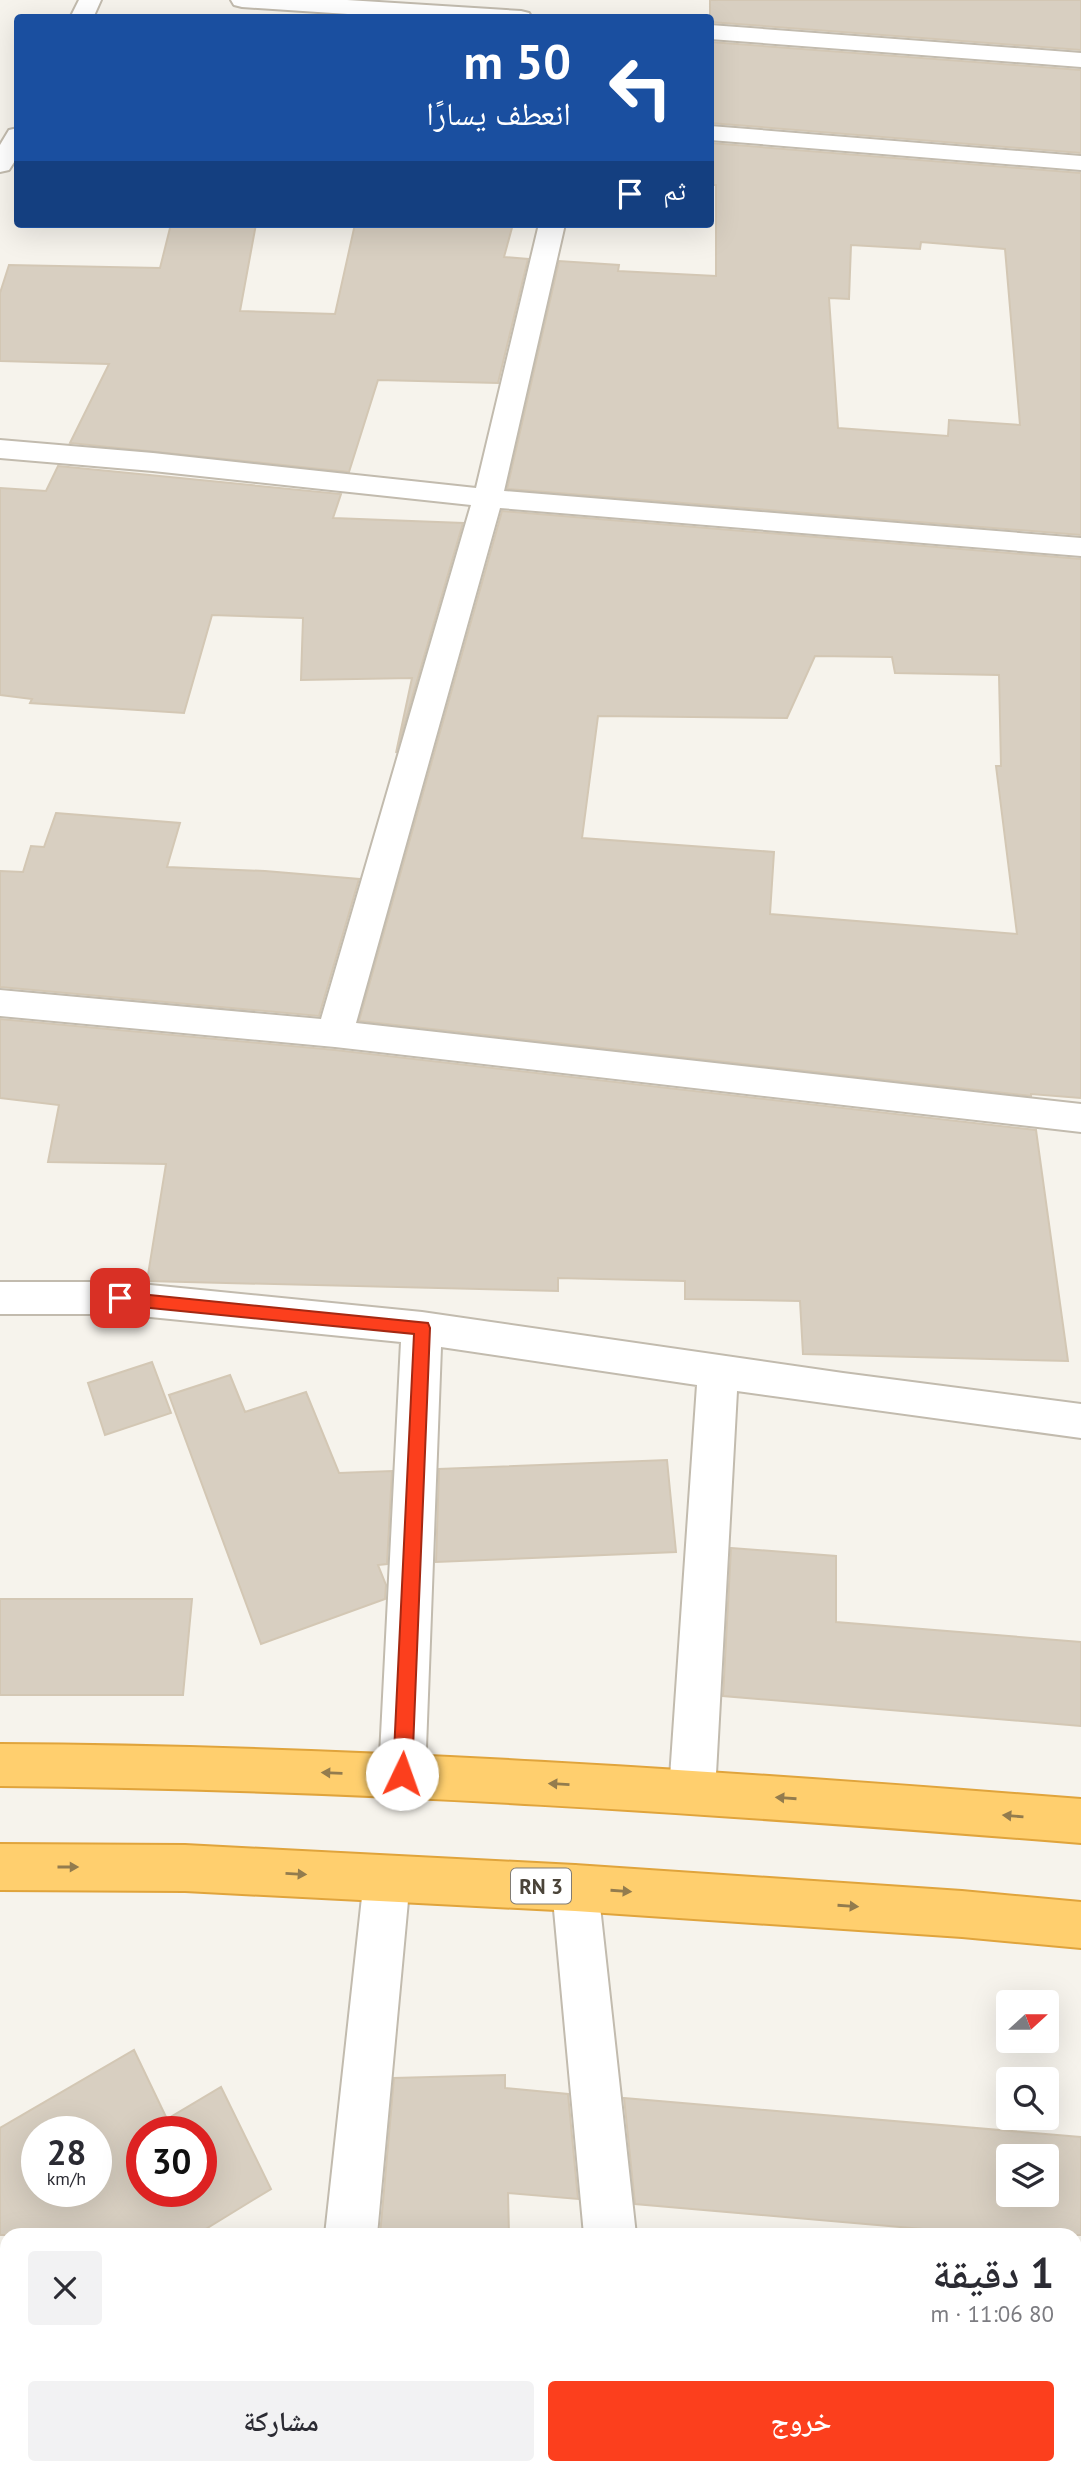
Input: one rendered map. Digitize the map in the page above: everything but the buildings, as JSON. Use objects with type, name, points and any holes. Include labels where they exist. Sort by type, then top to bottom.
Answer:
[{"type":"highway","points":[[0,1765],[402,1774],[1081,1821]]},
{"type":"highway","name":"RN 3","points":[[0,1867],[185,1868],[575,1888],[961,1914],[1081,1926]]},
{"type":"street","points":[[242,0],[511,11]]},
{"type":"street","points":[[714,32],[1081,60]]},
{"type":"street","points":[[714,133],[1081,163]]},
{"type":"street","points":[[0,165],[14,142]]},
{"type":"street","points":[[335,1034],[488,498],[550,228]]},
{"type":"street","points":[[0,449],[153,462],[488,498],[1081,547]]},
{"type":"street","points":[[0,1003],[335,1034],[1081,1118]]},
{"type":"street","points":[[0,1297],[120,1298],[422,1328],[718,1372],[1081,1421]]},
{"type":"street","points":[[402,1774],[422,1328]]},
{"type":"street","points":[[692,1792],[718,1372]]},
{"type":"street","points":[[352,2228],[387,1879]]},
{"type":"street","points":[[575,1888],[609,2228]]},
{"type":"route","points":[[120,1298],[422,1328],[402,1774]]}]
